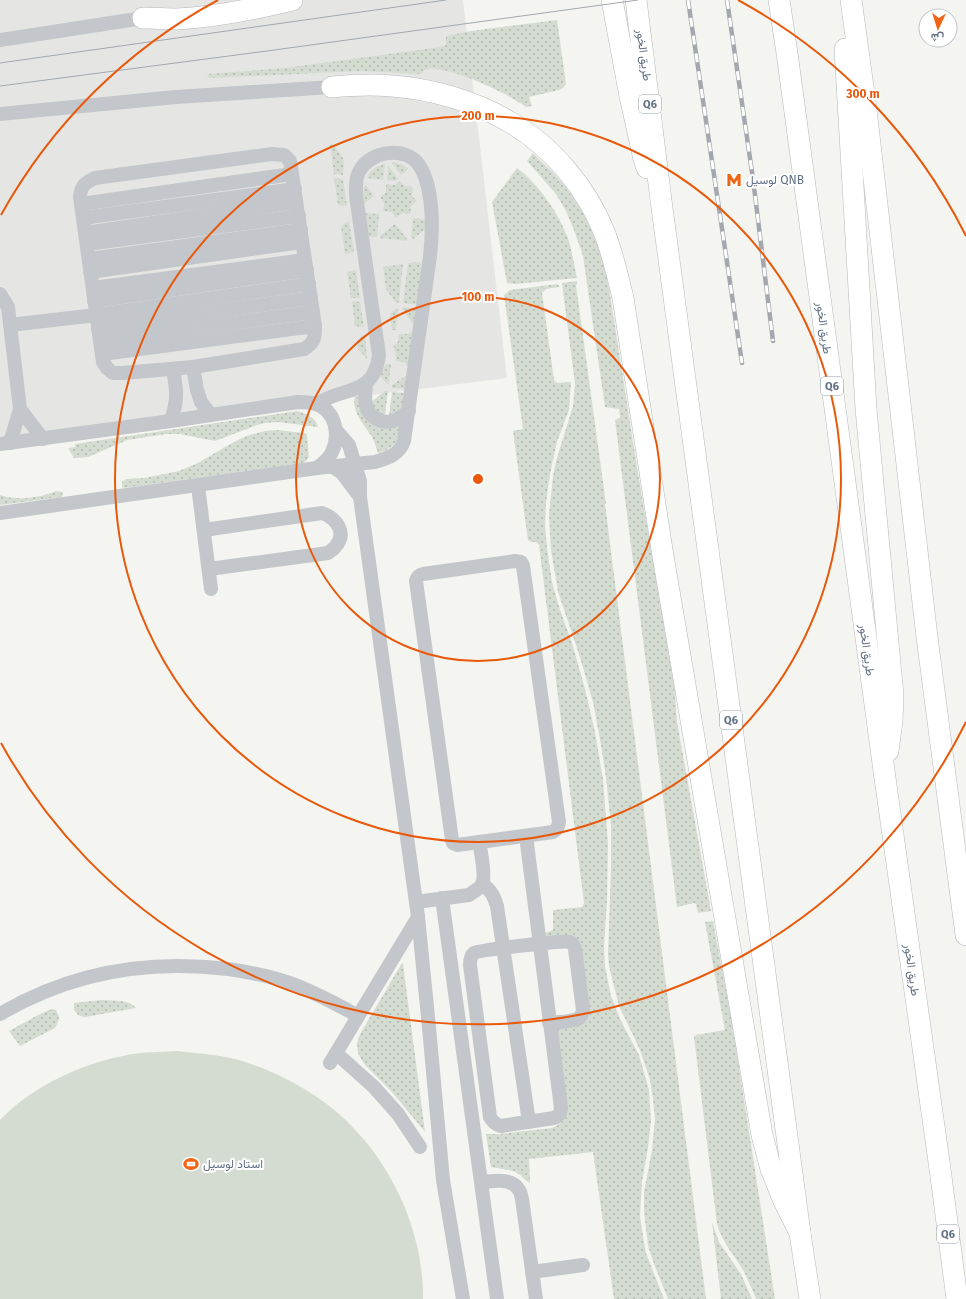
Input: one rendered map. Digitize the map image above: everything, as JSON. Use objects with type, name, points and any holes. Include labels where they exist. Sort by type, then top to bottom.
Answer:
[{"type":"highway","points":[[143,18],[218,0]]},
{"type":"highway","points":[[143,18],[176,19],[210,16],[261,8],[292,0]]},
{"type":"highway","points":[[612,0],[630,96],[644,159],[662,208]]},
{"type":"highway","name":"طريق الخور","points":[[636,0],[662,208],[810,1299]]},
{"type":"highway","name":"طريق الخور","points":[[779,0],[957,1299]]},
{"type":"highway","points":[[851,0],[845,32],[845,49],[866,402],[893,696],[889,746],[884,771]]},
{"type":"highway","points":[[851,0],[927,636],[962,879],[966,935]]},
{"type":"highway","points":[[332,87],[362,85],[392,86],[422,90],[451,97],[480,107],[507,120],[524,131],[549,152],[572,176],[590,204],[605,234],[615,265],[623,298],[665,564],[762,1135],[784,1202],[800,1233]]},
{"type":"street","points":[[0,40],[143,18]]},
{"type":"street","points":[[0,114],[176,97],[332,87]]},
{"type":"street","points":[[0,513],[317,468],[384,460],[397,453],[401,449],[404,441],[409,411],[430,256],[432,219],[426,181],[418,165],[412,159],[404,155],[387,153],[376,156],[365,162],[358,173],[356,182],[356,196],[379,355],[378,364],[374,373],[366,383],[348,392],[326,398],[317,404]]},
{"type":"street","points":[[272,154],[284,155],[290,161],[292,174],[315,326],[315,336],[311,344],[304,349],[173,370],[123,373],[113,372],[107,368],[103,362],[81,204],[80,190],[86,182],[95,178],[272,154]]},
{"type":"street","points":[[81,204],[292,174]]},
{"type":"street","points":[[83,218],[299,216]]},
{"type":"street","points":[[86,239],[299,216]]},
{"type":"street","points":[[90,265],[299,216]]},
{"type":"street","points":[[97,321],[307,272]]},
{"type":"street","points":[[97,321],[307,272]]},
{"type":"street","points":[[0,294],[8,307],[20,409],[42,439]]},
{"type":"street","points":[[10,325],[97,321],[312,305]]},
{"type":"street","points":[[97,321],[315,326]]},
{"type":"street","points":[[193,367],[197,390],[201,402],[211,415]]},
{"type":"street","points":[[171,421],[176,404],[177,391],[173,370]]},
{"type":"street","points":[[366,383],[365,404],[370,414],[375,418],[386,422],[392,421],[409,411]]},
{"type":"street","points":[[20,409],[5,443],[171,421],[298,402],[309,402],[317,404],[325,409],[334,422],[336,430],[335,443],[332,453],[327,460],[317,468]]},
{"type":"street","points":[[336,430],[349,445],[360,481],[360,497],[418,917],[443,1180],[463,1299]]},
{"type":"street","points":[[333,467],[342,473],[360,497]]},
{"type":"street","points":[[198,486],[211,589]]},
{"type":"street","points":[[204,530],[322,513],[329,515],[336,522],[340,532],[340,540],[335,548],[328,553],[209,569]]},
{"type":"street","points":[[515,561],[521,562],[523,566],[559,822],[556,830],[553,832],[526,836],[457,845],[453,843],[416,581],[419,575],[515,561]]},
{"type":"street","points":[[526,836],[539,944],[560,1112],[558,1116],[554,1118],[530,1122],[501,1126],[492,1122],[490,1117],[470,965],[470,958],[474,953],[503,948],[539,944],[564,941],[573,944],[575,949],[583,1010],[580,1018],[576,1020],[549,1023]]},
{"type":"street","points":[[416,902],[469,895],[475,891],[482,884],[483,875],[479,842]]},
{"type":"street","points":[[482,884],[494,896],[497,906],[530,1122]]},
{"type":"street","points":[[442,898],[497,1299]]},
{"type":"street","points":[[418,917],[333,1058],[374,1088],[398,1114],[420,1147]]},
{"type":"street","points":[[0,1014],[20,1002],[45,991],[105,972],[165,966],[204,966],[249,972],[297,986],[335,1003],[358,1016]]},
{"type":"street","points":[[482,1182],[503,1181],[513,1184],[519,1190],[522,1199],[536,1299]]},
{"type":"street","points":[[532,1272],[583,1265]]},
{"type":"shaded area","points":[[0,0],[463,0],[507,378],[211,415],[0,444]]},
{"type":"shaded area","points":[[557,20],[566,84],[559,90],[529,97],[532,106],[526,107],[506,95],[477,81],[461,75],[434,69],[425,70],[420,74],[363,71],[209,78],[207,74],[285,68],[441,47],[446,45],[446,36],[471,31]]},
{"type":"shaded area","points":[[330,144],[332,144],[343,158],[343,175],[334,174]]},
{"type":"shaded area","points":[[533,153],[566,188],[583,214],[596,242],[609,288],[637,467],[674,684],[677,722],[711,911],[698,913],[696,904],[694,903],[677,907],[615,420],[620,418],[619,409],[605,407],[583,256],[566,211],[556,194],[527,161]]},
{"type":"shaded area","points":[[391,162],[401,164],[409,169],[401,175]]},
{"type":"shaded area","points":[[385,164],[383,180],[367,178],[374,169]]},
{"type":"shaded area","points":[[388,165],[398,179],[395,181],[387,180]]},
{"type":"shaded area","points":[[517,168],[540,190],[559,219],[568,238],[577,278],[515,284],[507,283],[492,202]]},
{"type":"shaded area","points":[[334,178],[343,179],[347,206],[338,205]]},
{"type":"shaded area","points":[[400,181],[405,186],[413,187],[412,196],[417,201],[411,206],[410,214],[402,213],[396,218],[392,212],[383,211],[384,203],[380,197],[386,193],[386,184],[395,185]]},
{"type":"shaded area","points":[[365,184],[374,196],[364,204],[363,191]]},
{"type":"shaded area","points":[[365,213],[379,214],[377,237],[368,237]]},
{"type":"shaded area","points":[[413,218],[427,220],[427,228],[413,239],[411,238]]},
{"type":"shaded area","points":[[349,221],[354,252],[345,254],[341,226]]},
{"type":"shaded area","points":[[395,224],[407,241],[380,238],[380,236]]},
{"type":"shaded area","points":[[421,262],[419,305],[403,303],[408,263]]},
{"type":"shaded area","points":[[403,264],[399,302],[396,303],[386,289],[383,267]]},
{"type":"shaded area","points":[[356,270],[360,298],[351,298],[347,272]]},
{"type":"shaded area","points":[[577,281],[576,285],[606,504],[706,1299],[668,1299],[648,1246],[644,1211],[644,1192],[652,1150],[655,1119],[653,1099],[650,1080],[640,1050],[619,1006],[609,966],[611,825],[606,778],[593,702],[579,654],[558,592],[551,550],[549,514],[553,476],[556,461],[573,406],[575,384],[562,283]]},
{"type":"shaded area","points":[[558,284],[559,287],[546,289],[542,293],[554,380],[557,383],[571,382],[569,410],[557,442],[550,474],[546,503],[545,526],[547,548],[552,582],[585,689],[595,732],[603,779],[608,844],[604,947],[605,966],[611,996],[621,1021],[639,1055],[649,1090],[651,1121],[642,1182],[640,1216],[646,1253],[664,1299],[614,1299],[593,1152],[529,1159],[529,1183],[514,1171],[491,1167],[486,1134],[500,1134],[552,1128],[560,1124],[563,1120],[553,1028],[584,1023],[587,1020],[578,945],[546,938],[545,933],[553,930],[553,910],[582,907],[584,903],[539,545],[536,542],[531,542],[528,540],[513,431],[523,429],[504,295],[510,290]]},
{"type":"shaded area","points":[[352,301],[360,302],[364,327],[355,326]]},
{"type":"shaded area","points":[[403,307],[418,309],[415,327],[402,309]]},
{"type":"shaded area","points":[[396,308],[398,310],[396,330],[392,330],[390,314]]},
{"type":"shaded area","points":[[414,330],[409,368],[404,362],[396,361],[396,353],[393,347],[398,342],[399,334],[408,334]]},
{"type":"shaded area","points":[[365,334],[367,359],[358,349],[357,340]]},
{"type":"shaded area","points":[[386,364],[391,364],[389,383],[387,384],[380,375]]},
{"type":"shaded area","points":[[407,375],[405,389],[392,388],[392,385]]},
{"type":"shaded area","points":[[385,391],[388,391],[385,415],[379,414],[370,403]]},
{"type":"shaded area","points":[[392,392],[405,393],[404,402],[400,410],[389,416]]},
{"type":"shaded area","points":[[355,396],[358,396],[360,407],[400,423],[399,434],[393,446],[378,453],[373,439],[357,413],[354,402]]},
{"type":"shaded area","points":[[297,411],[313,419],[318,427],[278,422],[265,423],[215,441],[180,434],[166,434],[127,440],[88,457],[74,458],[68,448],[75,447],[75,444]]},
{"type":"shaded area","points":[[277,430],[304,433],[307,435],[309,457],[306,461],[302,463],[124,488],[122,487],[122,482],[126,479],[144,478],[179,471],[198,463],[246,436],[265,431]]},
{"type":"shaded area","points":[[56,491],[63,492],[62,497],[0,505],[0,495],[14,498],[28,498]]},
{"type":"shaded area","points":[[713,921],[732,1022],[775,1299],[756,1299],[745,1273],[725,1243],[717,1224],[694,1037],[696,1035],[725,1030],[705,922]]},
{"type":"shaded area","points":[[403,963],[425,1132],[392,1092],[366,1066],[358,1053],[357,1043],[360,1034]]},
{"type":"shaded area","points":[[102,1000],[125,1002],[136,1008],[85,1017],[77,1014],[74,1008],[74,1003]]},
{"type":"shaded area","points":[[52,1009],[56,1010],[59,1017],[55,1028],[20,1046],[9,1031]]},
{"type":"shaded area","name":"استاد لوسيل","points":[[177,1051],[205,1054],[242,1061],[285,1078],[317,1097],[340,1115],[361,1136],[379,1159],[407,1212],[416,1241],[421,1270],[423,1299],[0,1299],[0,1120],[29,1095],[64,1075],[83,1067],[121,1056],[140,1053]]},
{"type":"shaded area","points":[[712,1222],[719,1242],[741,1274],[752,1299],[721,1299]]},
{"type":"tram line","points":[[0,63],[446,0]]},
{"type":"tram line","points":[[0,86],[638,0]]},
{"type":"railway","points":[[688,0],[742,363]]},
{"type":"railway","points":[[727,0],[753,179],[773,341]]},
{"type":"place","name":"لوسيل QNB","points":[[734,180]]},
{"type":"place","name":"استاد لوسيل","points":[[191,1164]]}]
